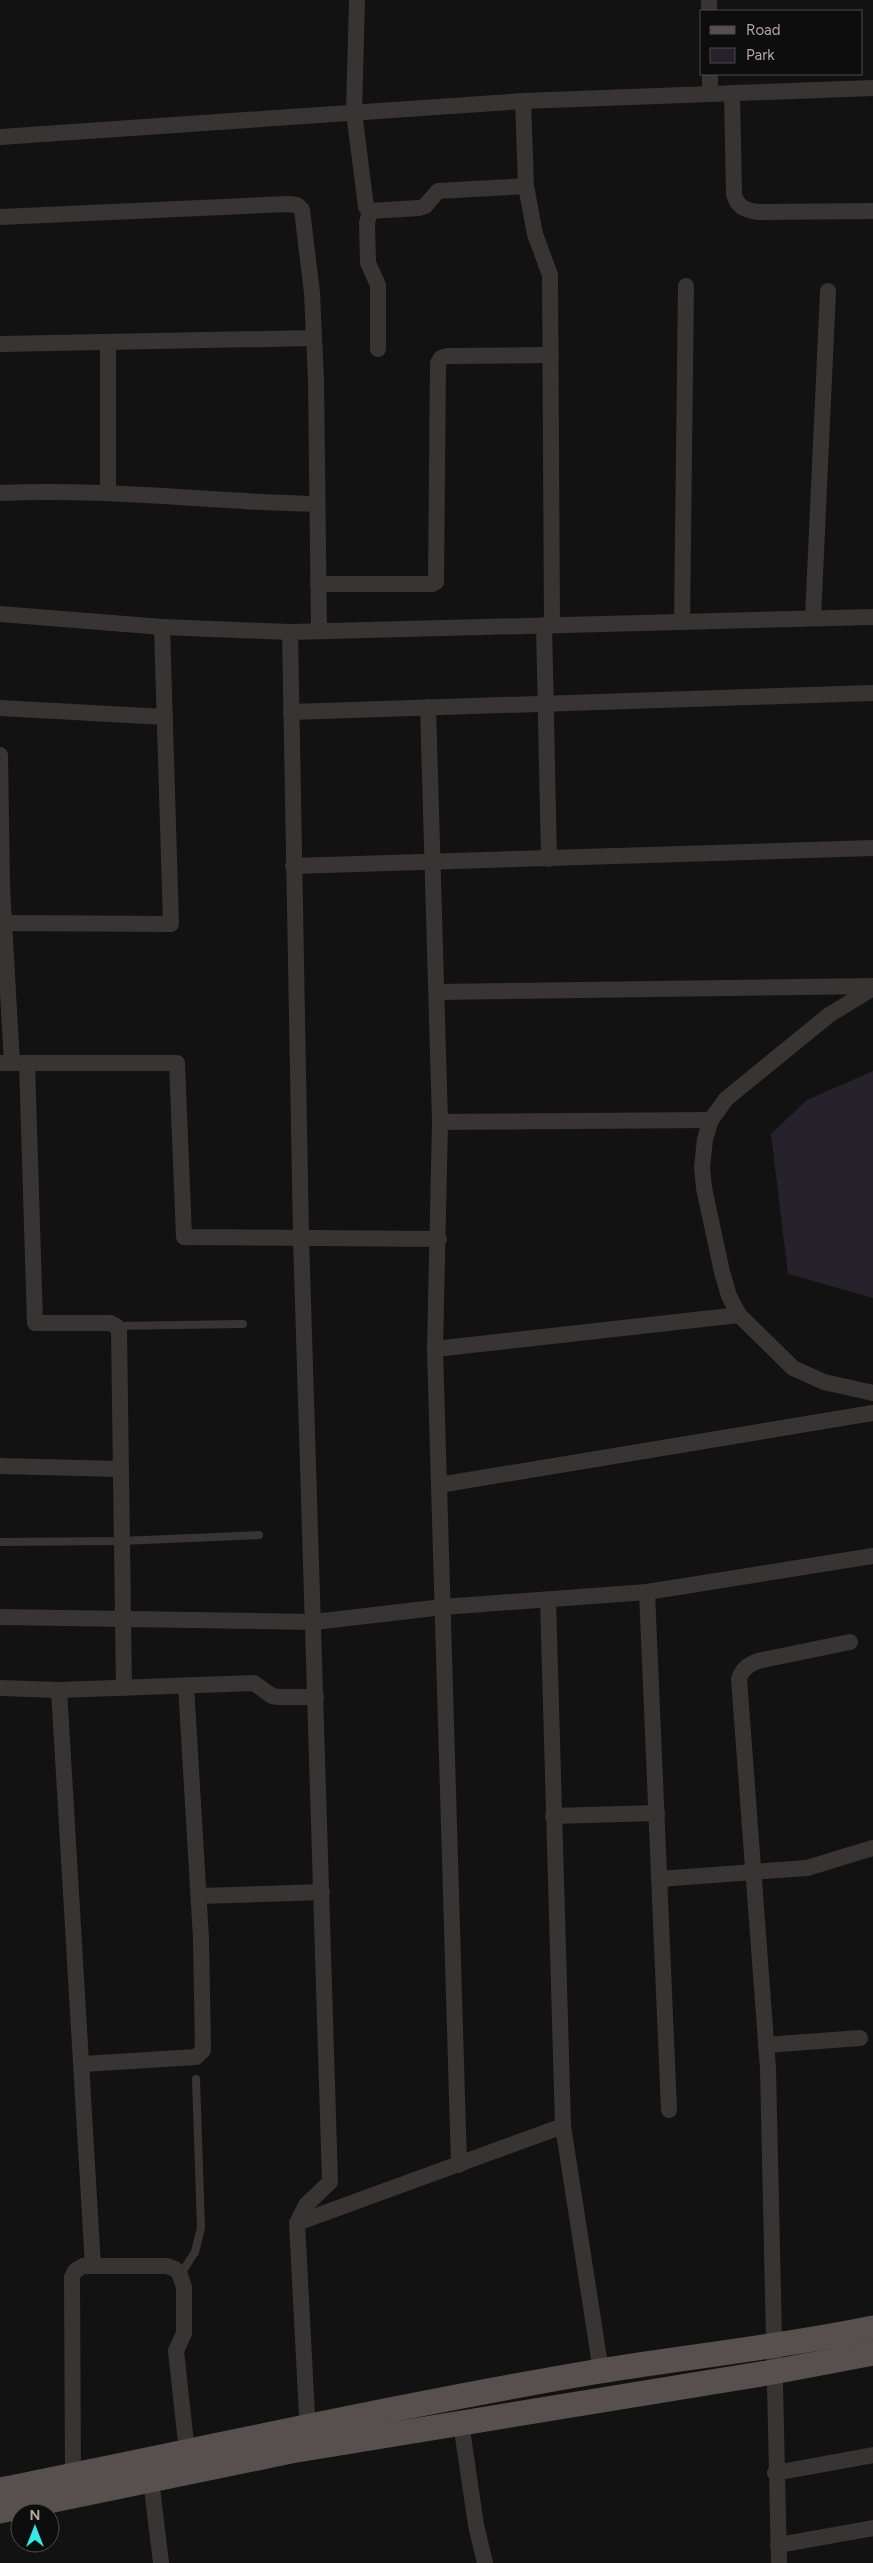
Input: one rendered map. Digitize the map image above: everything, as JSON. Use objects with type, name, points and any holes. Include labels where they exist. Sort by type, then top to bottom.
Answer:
[{"type":"main road","points":[[0,2511],[151,2480],[308,2437],[600,2371],[772,2347],[873,2328]]},
{"type":"main road","points":[[0,2490],[187,2452],[308,2437],[461,2423],[873,2354]]},
{"type":"street","points":[[357,0],[354,112],[364,200],[370,212],[367,223],[368,263],[378,285],[378,349]]},
{"type":"street","points":[[710,75],[710,94]]},
{"type":"street","points":[[0,137],[523,101],[873,88]]},
{"type":"street","points":[[732,93],[734,194],[736,203],[745,210],[758,212],[873,211]]},
{"type":"street","points":[[523,101],[526,186],[535,234],[550,275],[551,355],[547,704],[549,858]]},
{"type":"street","points":[[370,212],[420,208],[425,206],[434,193],[446,189],[526,186]]},
{"type":"street","points":[[0,217],[297,205],[302,210],[305,219],[314,338],[319,631]]},
{"type":"street","points":[[682,622],[686,286]]},
{"type":"street","points":[[813,618],[828,291]]},
{"type":"street","points":[[0,344],[314,338]]},
{"type":"street","points":[[108,342],[108,492]]},
{"type":"street","points":[[318,584],[432,584],[436,582],[438,363],[441,358],[448,356],[551,355]]},
{"type":"street","points":[[0,493],[108,492],[238,502],[317,504]]},
{"type":"street","points":[[0,614],[162,627],[290,632],[873,617]]},
{"type":"street","points":[[4,923],[171,924],[162,627]]},
{"type":"street","points":[[290,632],[301,1236],[330,2182],[306,2205],[297,2223],[308,2437]]},
{"type":"street","points":[[291,712],[873,693]]},
{"type":"street","points":[[0,708],[165,717]]},
{"type":"street","points":[[428,708],[440,1122],[439,1239],[435,1349],[459,2165]]},
{"type":"street","points":[[0,755],[4,923],[13,1063],[35,1323],[110,1324],[116,1326],[119,1331],[124,1688]]},
{"type":"street","points":[[293,866],[873,848]]},
{"type":"street","points":[[437,992],[873,987]]},
{"type":"street","points":[[873,987],[829,1015],[726,1099],[711,1120],[702,1166],[704,1188],[722,1272],[729,1296],[739,1315],[793,1368],[824,1382],[873,1392]]},
{"type":"street","points":[[13,1063],[177,1063],[184,1236],[439,1239]]},
{"type":"street","points":[[440,1122],[711,1120]]},
{"type":"street","points":[[435,1349],[739,1315]]},
{"type":"street","points":[[439,1485],[873,1413]]},
{"type":"street","points":[[0,1466],[120,1469]]},
{"type":"street","points":[[0,1616],[314,1622],[443,1607],[647,1592],[873,1556]]},
{"type":"street","points":[[647,1592],[669,2110]]},
{"type":"street","points":[[548,1600],[563,2126],[600,2371]]},
{"type":"street","points":[[779,2563],[775,2473],[766,2045],[738,1679],[741,1672],[749,1664],[758,1661],[850,1642]]},
{"type":"street","points":[[0,1688],[60,1690],[254,1683],[272,1696],[316,1697]]},
{"type":"street","points":[[83,2064],[200,2055],[203,2050],[199,1896],[186,1686]]},
{"type":"street","points":[[60,1690],[83,2064],[93,2266]]},
{"type":"street","points":[[553,1816],[657,1813]]},
{"type":"street","points":[[659,1879],[808,1868],[873,1848]]},
{"type":"street","points":[[199,1896],[322,1892]]},
{"type":"street","points":[[766,2045],[860,2038]]},
{"type":"street","points":[[297,2223],[563,2126]]},
{"type":"street","points":[[73,2475],[72,2277],[75,2271],[83,2266],[167,2266],[175,2269],[180,2275],[184,2287],[184,2334],[176,2351],[187,2452]]},
{"type":"street","points":[[461,2423],[476,2525],[485,2563]]},
{"type":"street","points":[[775,2473],[873,2455]]},
{"type":"street","points":[[151,2480],[161,2563]]},
{"type":"street","points":[[778,2545],[873,2528]]},
{"type":"lane","points":[[116,1326],[243,1324]]},
{"type":"lane","points":[[0,1542],[121,1541],[259,1535]]},
{"type":"lane","points":[[180,2275],[195,2252],[201,2228],[196,2079]]},
{"type":"green space","points":[[873,1071],[873,1298],[788,1274],[771,1134],[807,1100]]}]
